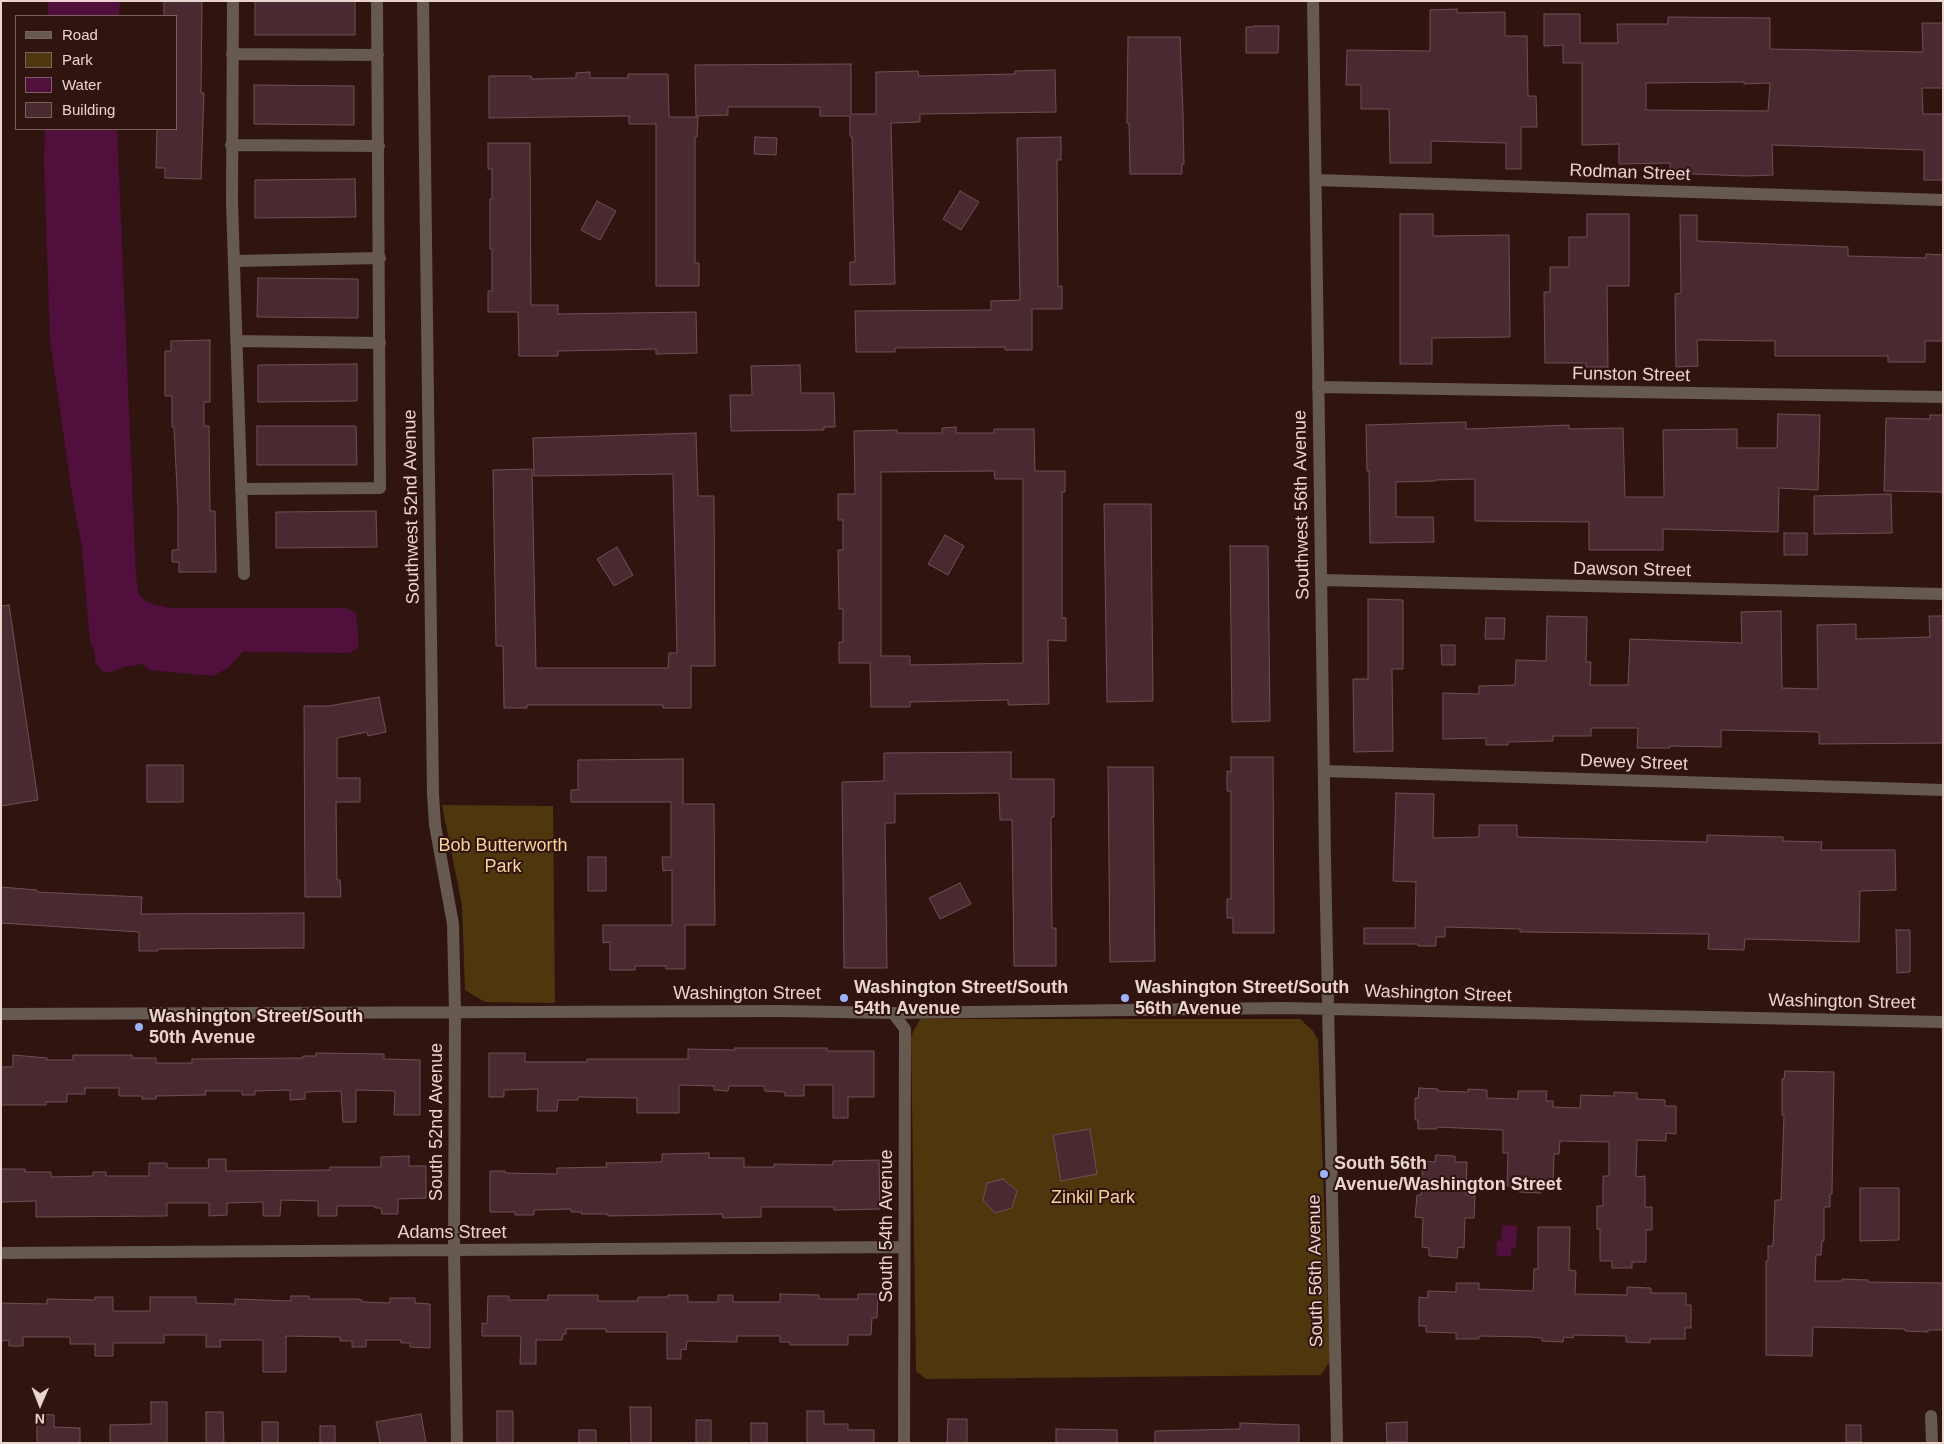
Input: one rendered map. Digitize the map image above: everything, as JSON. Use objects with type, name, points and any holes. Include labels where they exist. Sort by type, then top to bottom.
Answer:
[{"type":"street","points":[[233,1],[231,145],[244,574]]},
{"type":"street","points":[[241,489],[380,488],[377,1]]},
{"type":"street","name":"Southwest 52nd Avenue","points":[[423,1],[433,794],[435,825],[453,924],[455,1012]]},
{"type":"street","name":"Southwest 56th Avenue","points":[[1313,1],[1328,1008]]},
{"type":"street","points":[[232,54],[378,55]]},
{"type":"street","points":[[231,145],[379,146]]},
{"type":"street","name":"Rodman Street","points":[[1316,180],[1943,200]]},
{"type":"street","points":[[235,261],[380,258]]},
{"type":"street","points":[[236,341],[380,343]]},
{"type":"street","name":"Funston Street","points":[[1318,387],[1943,397]]},
{"type":"street","name":"Dawson Street","points":[[1321,580],[1943,594]]},
{"type":"street","name":"Dewey Street","points":[[1324,771],[1943,790]]},
{"type":"street","name":"Washington Street","points":[[1,1014],[781,1011],[893,1013],[1328,1008],[1474,1013],[1943,1022]]},
{"type":"street","name":"South 56th Avenue","points":[[1328,1008],[1338,1443]]},
{"type":"street","name":"South 52nd Avenue","points":[[455,1012],[454,1250],[457,1443]]},
{"type":"street","name":"South 54th Avenue","points":[[893,1013],[905,1029],[904,1443]]},
{"type":"street","name":"Adams Street","points":[[1,1253],[904,1247]]},
{"type":"street","points":[[1931,1416],[1932,1443]]},
{"type":"green space","name":"Bob Butterworth Park","points":[[442,805],[553,806],[555,1003],[485,1002],[465,990],[462,905]]},
{"type":"green space","name":"Zinkil Park","points":[[920,1019],[1300,1019],[1313,1031],[1318,1040],[1330,1361],[1321,1375],[926,1379],[916,1371],[911,1036]]},
{"type":"water","points":[[48,1],[120,1],[119,15],[48,15]]},
{"type":"water","points":[[45,130],[117,130],[136,576],[139,595],[148,603],[169,608],[346,608],[356,613],[359,646],[350,653],[243,652],[229,667],[213,676],[149,670],[143,664],[124,667],[108,673],[102,671],[95,662],[95,652],[90,642],[82,547],[72,494],[50,340],[44,162]]},
{"type":"water","points":[[1502,1225],[1517,1226],[1516,1248],[1511,1248],[1511,1256],[1496,1256],[1497,1241],[1501,1241]]},
{"type":"building","points":[[164,1],[202,1],[201,93],[204,93],[201,179],[165,178],[165,168],[156,168],[157,130],[178,130],[178,15],[164,15]]},
{"type":"building","points":[[255,1],[355,1],[355,35],[255,35]]},
{"type":"building","points":[[1457,9],[1457,13],[1505,12],[1505,36],[1527,36],[1528,96],[1536,96],[1537,127],[1521,127],[1521,169],[1506,169],[1506,143],[1431,141],[1431,163],[1390,163],[1389,109],[1361,109],[1361,85],[1346,85],[1347,50],[1430,51],[1430,10]]},
{"type":"building","points":[[1544,14],[1580,14],[1580,43],[1618,43],[1617,24],[1668,24],[1668,17],[1770,18],[1770,49],[1923,52],[1922,23],[1943,23],[1943,88],[1922,88],[1923,114],[1943,114],[1943,180],[1924,180],[1924,150],[1772,145],[1773,175],[1746,176],[1670,173],[1670,163],[1619,164],[1619,144],[1582,145],[1582,63],[1563,63],[1563,45],[1544,46]],"holes":[[[1744,82],[1744,84],[1770,83],[1768,111],[1646,110],[1646,83]]]},
{"type":"building","points":[[1279,26],[1278,53],[1246,53],[1246,27]]},
{"type":"building","points":[[1128,37],[1180,37],[1184,164],[1182,164],[1182,174],[1130,174],[1129,123],[1127,123]]},
{"type":"building","points":[[851,64],[851,114],[876,114],[876,72],[918,71],[919,76],[1015,74],[1015,71],[1055,70],[1056,112],[920,114],[920,122],[891,123],[895,284],[850,285],[850,262],[855,262],[850,116],[820,116],[820,107],[728,107],[728,115],[696,116],[695,65]]},
{"type":"building","points":[[590,72],[590,78],[628,78],[628,74],[668,74],[669,117],[698,117],[697,137],[695,137],[695,263],[699,263],[699,286],[656,286],[656,124],[629,124],[629,116],[489,118],[489,76],[531,76],[532,79],[576,78],[576,73]]},
{"type":"building","points":[[254,85],[354,86],[354,125],[254,124]]},
{"type":"building","points":[[755,137],[777,138],[776,155],[754,154]]},
{"type":"building","points":[[1061,137],[1061,160],[1057,160],[1058,287],[1062,286],[1062,309],[1032,309],[1032,350],[1005,350],[1005,347],[895,348],[895,352],[856,352],[855,311],[991,310],[991,301],[1020,300],[1017,138]]},
{"type":"building","points":[[488,143],[530,143],[531,305],[558,305],[558,314],[696,312],[697,353],[656,354],[656,349],[558,351],[558,356],[519,356],[518,312],[488,312],[488,291],[492,291],[490,199],[492,199],[492,169],[488,169]]},
{"type":"building","points":[[355,179],[356,217],[255,218],[255,180]]},
{"type":"building","points":[[960,191],[979,202],[961,230],[943,219]]},
{"type":"building","points":[[597,201],[616,211],[600,240],[581,230]]},
{"type":"building","points":[[1400,214],[1433,214],[1433,236],[1509,235],[1510,337],[1432,338],[1432,364],[1400,364]]},
{"type":"building","points":[[1587,214],[1629,214],[1629,286],[1607,286],[1608,367],[1586,367],[1586,363],[1545,363],[1544,292],[1550,292],[1550,267],[1569,267],[1569,237],[1587,237]]},
{"type":"building","points":[[1680,215],[1697,215],[1697,241],[1848,247],[1848,256],[1926,258],[1926,254],[1943,255],[1943,341],[1925,341],[1925,362],[1888,362],[1888,356],[1775,356],[1775,341],[1697,340],[1698,366],[1676,367],[1675,294],[1681,293]]},
{"type":"building","points":[[258,278],[358,279],[358,318],[257,317]]},
{"type":"building","points":[[210,340],[210,402],[204,402],[204,426],[209,426],[210,511],[215,511],[216,572],[179,572],[179,562],[172,562],[172,550],[178,550],[178,509],[174,427],[172,427],[172,396],[165,396],[165,351],[171,351],[171,341]]},
{"type":"building","points":[[357,364],[357,401],[258,402],[258,365]]},
{"type":"building","points":[[800,365],[801,393],[834,393],[835,427],[824,427],[824,430],[731,431],[730,395],[752,395],[751,366]]},
{"type":"building","points":[[1778,414],[1820,415],[1818,490],[1779,488],[1778,532],[1663,529],[1663,550],[1589,550],[1589,522],[1475,521],[1475,479],[1436,480],[1396,482],[1396,517],[1433,517],[1434,542],[1370,543],[1366,425],[1466,422],[1466,429],[1569,425],[1569,429],[1623,428],[1625,497],[1664,497],[1663,430],[1737,429],[1737,448],[1777,448]]},
{"type":"building","points":[[1930,415],[1943,415],[1943,492],[1884,491],[1886,418],[1930,419]]},
{"type":"building","points":[[257,426],[356,426],[357,465],[257,465]]},
{"type":"building","points":[[956,427],[956,433],[994,433],[994,429],[1034,429],[1035,471],[1065,471],[1065,492],[1062,492],[1062,618],[1066,618],[1066,641],[1048,640],[1049,704],[1008,705],[1008,700],[910,702],[910,707],[871,707],[870,663],[839,663],[839,642],[843,642],[843,609],[839,609],[838,550],[843,550],[843,520],[838,520],[838,494],[855,494],[854,431],[897,430],[897,433],[942,433],[942,428]],"holes":[[[994,471],[995,479],[1023,479],[1023,663],[910,665],[910,656],[881,656],[881,472]]]},
{"type":"building","points":[[696,433],[698,496],[714,496],[715,666],[691,666],[691,708],[663,708],[663,705],[527,705],[527,708],[504,708],[503,646],[496,646],[493,470],[532,469],[536,668],[668,668],[669,653],[677,653],[673,474],[534,476],[533,438]]},
{"type":"building","points":[[1891,494],[1892,533],[1814,534],[1814,496]]},
{"type":"building","points":[[1104,504],[1151,504],[1153,701],[1107,702]]},
{"type":"building","points":[[376,511],[377,547],[276,548],[276,512]]},
{"type":"building","points":[[1784,533],[1807,533],[1807,555],[1784,555]]},
{"type":"building","points":[[945,535],[964,546],[948,575],[928,564]]},
{"type":"building","points":[[1230,546],[1268,546],[1270,721],[1232,722]]},
{"type":"building","points":[[617,547],[633,575],[614,586],[597,559]]},
{"type":"building","points":[[1368,599],[1403,600],[1403,669],[1392,669],[1393,751],[1354,752],[1353,679],[1368,679]]},
{"type":"building","points":[[9,605],[38,800],[1,806],[1,606]]},
{"type":"building","points":[[1781,611],[1782,688],[1818,689],[1817,625],[1856,624],[1856,639],[1930,637],[1929,616],[1943,616],[1943,743],[1819,744],[1819,732],[1721,730],[1721,747],[1670,746],[1670,748],[1637,748],[1638,728],[1591,728],[1591,736],[1553,736],[1553,741],[1508,742],[1508,745],[1486,745],[1486,738],[1443,739],[1443,693],[1479,694],[1479,686],[1515,685],[1516,660],[1546,661],[1547,616],[1587,617],[1586,662],[1591,662],[1590,685],[1628,685],[1630,639],[1742,643],[1741,612]]},
{"type":"building","points":[[1486,618],[1505,618],[1504,639],[1485,639]]},
{"type":"building","points":[[1441,645],[1455,645],[1455,665],[1442,665]]},
{"type":"building","points":[[379,697],[386,732],[368,736],[367,732],[337,738],[337,778],[360,778],[360,802],[336,802],[337,880],[340,880],[341,897],[305,897],[304,706],[329,706]]},
{"type":"building","points":[[1011,752],[1011,779],[1054,779],[1054,817],[1051,817],[1052,928],[1056,928],[1056,966],[1014,966],[1012,820],[1000,820],[999,793],[895,794],[895,823],[885,823],[887,968],[844,968],[842,782],[884,781],[884,753]]},
{"type":"building","points":[[1231,757],[1273,757],[1274,933],[1233,933],[1233,918],[1227,918],[1227,899],[1231,899],[1231,791],[1227,791],[1227,771],[1231,772]]},
{"type":"building","points":[[683,759],[683,804],[714,804],[715,925],[685,925],[685,969],[666,969],[666,966],[635,966],[635,970],[610,970],[610,942],[603,943],[603,925],[672,925],[672,870],[663,871],[662,857],[671,857],[671,802],[571,802],[571,790],[578,790],[578,760]]},
{"type":"building","points":[[147,765],[183,765],[183,802],[147,802]]},
{"type":"building","points":[[1108,767],[1153,767],[1155,961],[1110,962]]},
{"type":"building","points":[[1396,793],[1434,794],[1433,838],[1479,837],[1479,825],[1517,825],[1517,837],[1707,842],[1707,835],[1783,837],[1783,841],[1822,842],[1821,850],[1895,850],[1896,890],[1860,891],[1859,942],[1745,939],[1744,950],[1708,949],[1709,934],[1520,932],[1520,929],[1445,927],[1445,937],[1436,937],[1436,946],[1364,944],[1364,928],[1415,928],[1416,882],[1393,881]]},
{"type":"building","points":[[588,857],[606,857],[606,891],[588,891]]},
{"type":"building","points":[[960,883],[971,904],[940,919],[929,898]]},
{"type":"building","points":[[1,887],[37,890],[37,892],[142,897],[141,914],[304,913],[304,948],[158,949],[158,951],[139,951],[139,932],[1,923]]},
{"type":"building","points":[[1896,930],[1910,930],[1910,972],[1897,973]]},
{"type":"building","points":[[735,1048],[827,1048],[827,1051],[874,1051],[874,1097],[848,1097],[848,1118],[833,1118],[833,1085],[804,1085],[804,1096],[785,1096],[785,1092],[765,1091],[764,1086],[729,1086],[728,1091],[714,1090],[714,1086],[679,1085],[679,1113],[637,1113],[637,1098],[578,1097],[578,1100],[558,1100],[557,1111],[537,1111],[538,1089],[504,1090],[504,1097],[489,1097],[489,1053],[525,1053],[525,1062],[587,1062],[587,1059],[688,1059],[688,1049],[735,1050]]},
{"type":"building","points":[[316,1053],[384,1054],[384,1059],[420,1060],[420,1115],[394,1115],[395,1091],[356,1090],[356,1122],[343,1122],[341,1091],[305,1092],[305,1099],[290,1100],[290,1090],[255,1091],[255,1095],[242,1095],[242,1091],[205,1091],[206,1095],[156,1096],[156,1099],[142,1099],[142,1096],[119,1096],[119,1088],[85,1088],[85,1094],[67,1094],[67,1102],[46,1102],[46,1105],[1,1105],[1,1067],[13,1067],[13,1055],[47,1058],[47,1060],[73,1060],[73,1055],[132,1055],[132,1058],[156,1058],[156,1063],[192,1063],[192,1059],[303,1058],[303,1056],[316,1056]]},
{"type":"building","points":[[1785,1071],[1834,1072],[1832,1194],[1830,1194],[1830,1207],[1824,1207],[1824,1241],[1822,1241],[1821,1255],[1816,1255],[1815,1281],[1842,1281],[1842,1279],[1868,1280],[1868,1282],[1943,1283],[1943,1330],[1928,1330],[1928,1332],[1905,1331],[1905,1329],[1813,1327],[1812,1356],[1766,1355],[1766,1261],[1768,1261],[1768,1246],[1773,1246],[1775,1200],[1781,1200],[1784,1115],[1782,1115],[1782,1079],[1784,1079]]},
{"type":"building","points":[[1419,1088],[1468,1092],[1468,1089],[1487,1090],[1487,1098],[1518,1099],[1518,1091],[1547,1091],[1546,1101],[1553,1101],[1553,1107],[1580,1108],[1581,1095],[1614,1096],[1614,1092],[1637,1093],[1637,1099],[1665,1100],[1665,1106],[1676,1106],[1676,1134],[1666,1133],[1666,1141],[1637,1140],[1636,1177],[1645,1176],[1645,1207],[1652,1207],[1652,1230],[1646,1230],[1646,1262],[1632,1262],[1632,1268],[1612,1268],[1612,1261],[1600,1261],[1600,1229],[1597,1229],[1597,1206],[1603,1206],[1603,1176],[1609,1176],[1609,1142],[1560,1141],[1559,1154],[1554,1154],[1553,1186],[1541,1186],[1541,1193],[1519,1192],[1520,1187],[1507,1186],[1508,1153],[1503,1153],[1503,1130],[1437,1127],[1437,1129],[1418,1129],[1418,1120],[1415,1120],[1415,1098],[1418,1098]]},
{"type":"building","points":[[1090,1129],[1097,1174],[1061,1181],[1053,1135]]},
{"type":"building","points":[[709,1153],[709,1158],[744,1158],[744,1167],[774,1167],[774,1164],[833,1165],[833,1161],[879,1160],[880,1209],[834,1210],[834,1207],[761,1207],[761,1217],[723,1218],[722,1214],[608,1216],[608,1214],[581,1214],[582,1212],[571,1212],[571,1209],[534,1210],[534,1215],[515,1215],[515,1212],[490,1212],[490,1171],[557,1174],[557,1168],[607,1167],[606,1163],[662,1162],[662,1154]]},
{"type":"building","points":[[1436,1155],[1455,1156],[1455,1162],[1467,1162],[1466,1195],[1475,1196],[1474,1218],[1465,1218],[1464,1248],[1458,1247],[1457,1258],[1429,1256],[1429,1248],[1422,1247],[1423,1218],[1415,1217],[1417,1195],[1421,1195],[1423,1161],[1435,1162]]},
{"type":"building","points":[[409,1156],[409,1166],[426,1166],[426,1198],[398,1199],[398,1214],[382,1214],[381,1208],[375,1208],[375,1206],[337,1206],[337,1216],[318,1216],[318,1201],[281,1200],[280,1216],[263,1216],[263,1202],[227,1203],[227,1215],[209,1216],[209,1203],[167,1203],[167,1216],[36,1217],[36,1201],[1,1202],[1,1169],[25,1169],[25,1172],[51,1172],[51,1177],[93,1176],[93,1172],[106,1172],[106,1176],[149,1176],[149,1163],[167,1163],[167,1168],[209,1168],[208,1159],[226,1159],[226,1171],[330,1170],[330,1167],[381,1167],[381,1157]]},
{"type":"building","points":[[1003,1179],[1017,1191],[1012,1208],[995,1213],[983,1200],[987,1183]]},
{"type":"building","points":[[1860,1188],[1899,1188],[1899,1240],[1860,1241]]},
{"type":"building","points":[[1538,1227],[1570,1227],[1569,1270],[1576,1271],[1575,1294],[1627,1295],[1627,1287],[1651,1288],[1651,1293],[1686,1293],[1686,1305],[1691,1305],[1691,1328],[1685,1328],[1685,1339],[1650,1339],[1650,1343],[1626,1342],[1626,1336],[1574,1335],[1573,1338],[1564,1337],[1563,1342],[1542,1341],[1542,1338],[1531,1337],[1479,1336],[1479,1339],[1456,1339],[1456,1333],[1426,1332],[1426,1326],[1419,1326],[1419,1297],[1428,1298],[1428,1291],[1456,1292],[1456,1283],[1479,1283],[1479,1289],[1533,1291],[1534,1269],[1538,1269]]},
{"type":"building","points":[[780,1294],[819,1295],[819,1299],[858,1299],[858,1294],[878,1294],[877,1318],[872,1318],[871,1335],[848,1335],[848,1345],[790,1345],[790,1342],[780,1342],[780,1336],[737,1336],[737,1342],[687,1341],[686,1350],[681,1349],[681,1359],[667,1359],[667,1332],[606,1332],[606,1329],[566,1329],[566,1334],[563,1334],[562,1340],[536,1340],[536,1364],[520,1364],[521,1336],[482,1336],[482,1323],[487,1324],[488,1296],[509,1296],[509,1300],[548,1300],[548,1295],[598,1295],[598,1301],[638,1301],[638,1297],[688,1295],[688,1302],[718,1302],[718,1295],[733,1295],[733,1302],[780,1302]]},
{"type":"building","points":[[291,1296],[309,1296],[309,1299],[357,1299],[362,1300],[362,1302],[390,1303],[390,1298],[415,1298],[415,1303],[430,1304],[430,1348],[410,1347],[410,1343],[401,1343],[401,1340],[366,1340],[366,1347],[352,1347],[352,1341],[340,1341],[340,1337],[286,1336],[286,1372],[263,1372],[263,1340],[220,1340],[221,1347],[206,1347],[206,1335],[164,1335],[164,1343],[113,1343],[113,1356],[95,1356],[95,1344],[70,1344],[70,1337],[23,1337],[23,1346],[9,1346],[9,1340],[1,1341],[1,1303],[47,1304],[47,1299],[95,1300],[95,1297],[113,1297],[113,1311],[150,1311],[150,1297],[196,1297],[196,1303],[235,1304],[235,1299],[291,1301]]},
{"type":"building","points":[[151,1402],[167,1402],[167,1443],[110,1443],[110,1425],[151,1424]]},
{"type":"building","points":[[630,1407],[651,1407],[651,1443],[631,1443]]},
{"type":"building","points":[[497,1411],[513,1411],[513,1443],[497,1443]]},
{"type":"building","points":[[807,1411],[824,1411],[824,1424],[848,1424],[848,1430],[874,1430],[874,1443],[807,1443]]},
{"type":"building","points":[[206,1412],[223,1412],[224,1443],[206,1443]]},
{"type":"building","points":[[37,1414],[54,1415],[54,1427],[80,1428],[80,1443],[37,1443]]},
{"type":"building","points":[[421,1414],[426,1443],[380,1443],[376,1422]]},
{"type":"building","points":[[948,1419],[967,1419],[967,1443],[947,1443]]},
{"type":"building","points":[[696,1420],[711,1420],[711,1443],[696,1443]]},
{"type":"building","points":[[262,1422],[278,1422],[278,1443],[262,1443]]},
{"type":"building","points":[[1407,1422],[1407,1442],[1387,1442],[1386,1423]]},
{"type":"building","points":[[751,1423],[767,1423],[767,1443],[751,1443]]},
{"type":"building","points":[[1240,1423],[1299,1425],[1299,1443],[1155,1443],[1155,1431],[1240,1429]]},
{"type":"building","points":[[1846,1425],[1861,1425],[1861,1442],[1846,1442]]},
{"type":"building","points":[[320,1426],[335,1426],[335,1443],[320,1443]]},
{"type":"building","points":[[1056,1429],[1117,1430],[1117,1443],[1056,1443]]},
{"type":"building","points":[[579,1430],[596,1430],[596,1443],[579,1443]]},
{"type":"place","name":"Washington Street/South 54th Avenue","points":[[844,998]]},
{"type":"place","name":"Washington Street/South 56th Avenue","points":[[1125,998]]},
{"type":"place","name":"Washington Street/South 50th Avenue","points":[[139,1027]]},
{"type":"place","name":"South 56th Avenue/Washington Street","points":[[1324,1174]]}]
